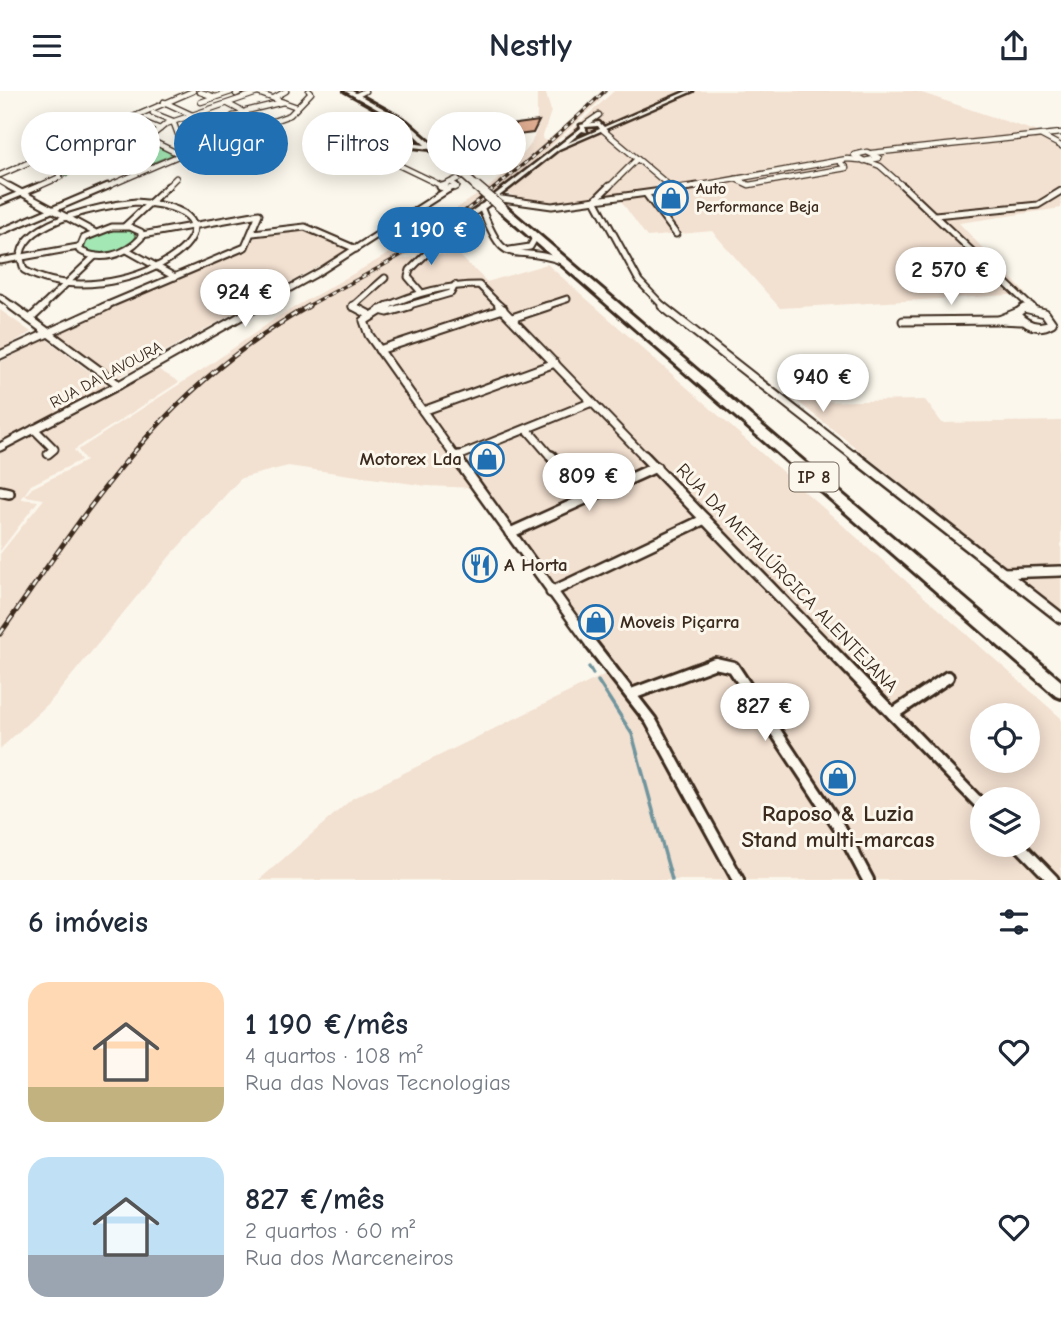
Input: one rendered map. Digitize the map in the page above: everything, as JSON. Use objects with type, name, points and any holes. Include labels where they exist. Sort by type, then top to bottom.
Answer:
[{"type":"main road","name":"IP 8","points":[[348,91],[384,110],[427,144]]},
{"type":"main road","name":"IP 8","points":[[413,134],[419,138]]},
{"type":"main road","points":[[413,139],[419,138]]},
{"type":"main road","name":"IP 8","points":[[453,175],[503,209],[532,233],[1061,691]]},
{"type":"street","points":[[141,112],[193,91]]},
{"type":"street","points":[[201,102],[242,91]]},
{"type":"street","points":[[274,99],[286,91]]},
{"type":"street","points":[[288,115],[311,93],[309,91]]},
{"type":"street","points":[[357,95],[365,91]]},
{"type":"street","points":[[584,126],[614,124],[691,91]]},
{"type":"street","points":[[200,92],[215,97]]},
{"type":"street","points":[[232,92],[245,98]]},
{"type":"street","points":[[202,112],[261,92],[298,107]]},
{"type":"street","points":[[187,97],[215,108]]},
{"type":"street","points":[[250,112],[283,101]]},
{"type":"street","points":[[164,102],[186,112]]},
{"type":"street","points":[[228,104],[244,112]]},
{"type":"street","points":[[264,109],[272,112]]},
{"type":"street","points":[[160,116],[173,121]]},
{"type":"street","points":[[160,129],[173,121]]},
{"type":"street","points":[[584,126],[599,127],[675,190]]},
{"type":"street","points":[[579,137],[584,126]]},
{"type":"street","points":[[420,291],[408,277],[410,270],[449,230],[560,148],[599,127]]},
{"type":"street","points":[[491,200],[506,198],[548,206],[675,190],[839,161],[859,152],[887,154],[962,142],[1061,133]]},
{"type":"street","points":[[1042,136],[1061,146]]},
{"type":"street","points":[[872,153],[1020,299],[1032,308],[1061,321]]},
{"type":"street","points":[[847,159],[879,161],[887,154]]},
{"type":"street","points":[[854,155],[864,161]]},
{"type":"street","points":[[0,232],[174,156]]},
{"type":"street","points":[[595,200],[637,159]]},
{"type":"street","points":[[736,179],[749,185],[846,168],[839,161]]},
{"type":"street","points":[[0,174],[21,165]]},
{"type":"street","points":[[413,172],[443,188]]},
{"type":"street","points":[[0,202],[60,175]]},
{"type":"street","points":[[456,179],[465,175]]},
{"type":"street","points":[[125,226],[176,179]]},
{"type":"street","name":"RUA DA LAVOURA","points":[[0,447],[119,385],[356,249],[443,188],[455,188],[456,179]]},
{"type":"street","points":[[0,181],[94,232]]},
{"type":"street","points":[[935,215],[1038,205],[1061,191]]},
{"type":"street","points":[[646,194],[676,233]]},
{"type":"street","points":[[595,200],[639,281],[653,299],[1061,618]]},
{"type":"street","points":[[149,203],[181,210],[195,225],[187,246],[156,267],[111,282],[65,285],[31,276],[24,270],[20,257],[23,249],[39,232],[67,217],[108,205],[149,203]]},
{"type":"street","points":[[481,207],[499,247],[515,256],[548,256],[566,263]]},
{"type":"street","points":[[0,355],[48,331],[245,247],[259,214],[142,235]]},
{"type":"street","points":[[0,261],[78,247],[84,238],[94,232],[125,226],[138,230],[142,235]]},
{"type":"street","points":[[253,233],[305,227],[356,249]]},
{"type":"street","points":[[499,247],[513,251],[526,249],[533,244],[532,233]]},
{"type":"street","points":[[78,247],[84,254],[95,256],[127,250],[140,241],[142,235]]},
{"type":"street","points":[[127,250],[175,277]]},
{"type":"street","points":[[30,319],[95,256]]},
{"type":"street","points":[[370,315],[351,307],[386,278]]},
{"type":"street","points":[[455,285],[420,291],[370,315],[364,321],[379,350],[551,592],[651,721],[738,880]]},
{"type":"street","points":[[380,310],[388,312],[451,293],[455,285]]},
{"type":"street","name":"RUA DA METALÚRGICA ALENTEJANA","points":[[455,285],[479,285],[970,794]]},
{"type":"street","points":[[0,297],[119,385]]},
{"type":"street","points":[[512,318],[567,299]]},
{"type":"street","points":[[1020,299],[1021,321]]},
{"type":"street","points":[[999,320],[1032,308]]},
{"type":"street","points":[[379,350],[503,309]]},
{"type":"street","points":[[1048,315],[1052,320],[1051,325]]},
{"type":"street","points":[[903,321],[999,320],[1021,321],[1037,327],[1061,321]]},
{"type":"street","points":[[423,411],[555,363]]},
{"type":"street","points":[[456,457],[592,402]]},
{"type":"street","points":[[34,429],[54,449],[48,454]]},
{"type":"street","points":[[527,429],[588,498]]},
{"type":"street","points":[[510,533],[656,467]]},
{"type":"street","points":[[551,592],[705,519]]},
{"type":"street","points":[[1003,573],[1061,571]]},
{"type":"street","points":[[632,694],[715,663],[733,667],[844,835],[868,880]]},
{"type":"street","points":[[893,714],[948,677]]},
{"type":"street","points":[[1031,857],[1053,880]]},
{"type":"shaded area","points":[[537,91],[545,91],[551,111],[542,139],[547,141],[596,99],[601,100],[526,169],[526,150],[540,122],[537,122]]},
{"type":"shaded area","points":[[614,91],[916,91],[1061,140],[1061,208],[959,223],[1026,294],[780,308],[712,231],[647,237],[618,197],[549,205],[504,193]]},
{"type":"shaded area","points":[[502,175],[518,175],[401,259],[436,254],[460,256],[487,282],[547,264],[1061,718],[1061,880],[259,880],[353,798],[612,671],[477,488],[427,486],[288,466],[241,478],[170,556],[50,702],[0,749],[0,554],[44,499],[25,496],[32,488],[86,461],[78,450],[211,364],[279,316],[383,257],[489,187]]},
{"type":"shaded area","points":[[301,228],[350,249],[117,378],[54,333],[248,249],[255,237],[262,233]]},
{"type":"shaded area","points":[[0,310],[31,332],[0,350]]},
{"type":"shaded area","points":[[46,339],[110,387],[0,444],[0,362]]},
{"type":"shaded area","points":[[156,368],[179,382],[74,450],[81,460],[31,485],[21,499],[38,501],[0,551],[0,451]]},
{"type":"shaded area","points":[[925,400],[942,423],[1061,421],[1061,613],[1019,580],[1017,575],[798,402]]},
{"type":"green space","points":[[160,146],[174,154],[160,160]]},
{"type":"green space","points":[[116,228],[134,232],[136,239],[112,252],[98,253],[83,246],[87,238]]},
{"type":"building","points":[[539,121],[533,133],[526,134],[526,123]]},
{"type":"waterway","points":[[6,170],[151,107]]},
{"type":"waterway","points":[[589,667],[593,674]]},
{"type":"waterway","points":[[598,681],[632,734],[672,880]]},
{"type":"railway","points":[[306,307],[396,258],[461,214],[535,155],[605,91]]},
{"type":"railway","points":[[0,634],[100,494],[171,411],[257,338],[309,306]]},
{"type":"place","name":"Auto Performance Beja","points":[[671,198]]},
{"type":"place","name":"Motorex Lda","points":[[487,459]]},
{"type":"place","name":"A Horta","points":[[480,565]]},
{"type":"place","name":"Moveis Piçarra","points":[[596,622]]},
{"type":"place","name":"Raposo & Luzia Stand multi-marcas","points":[[838,778]]}]
